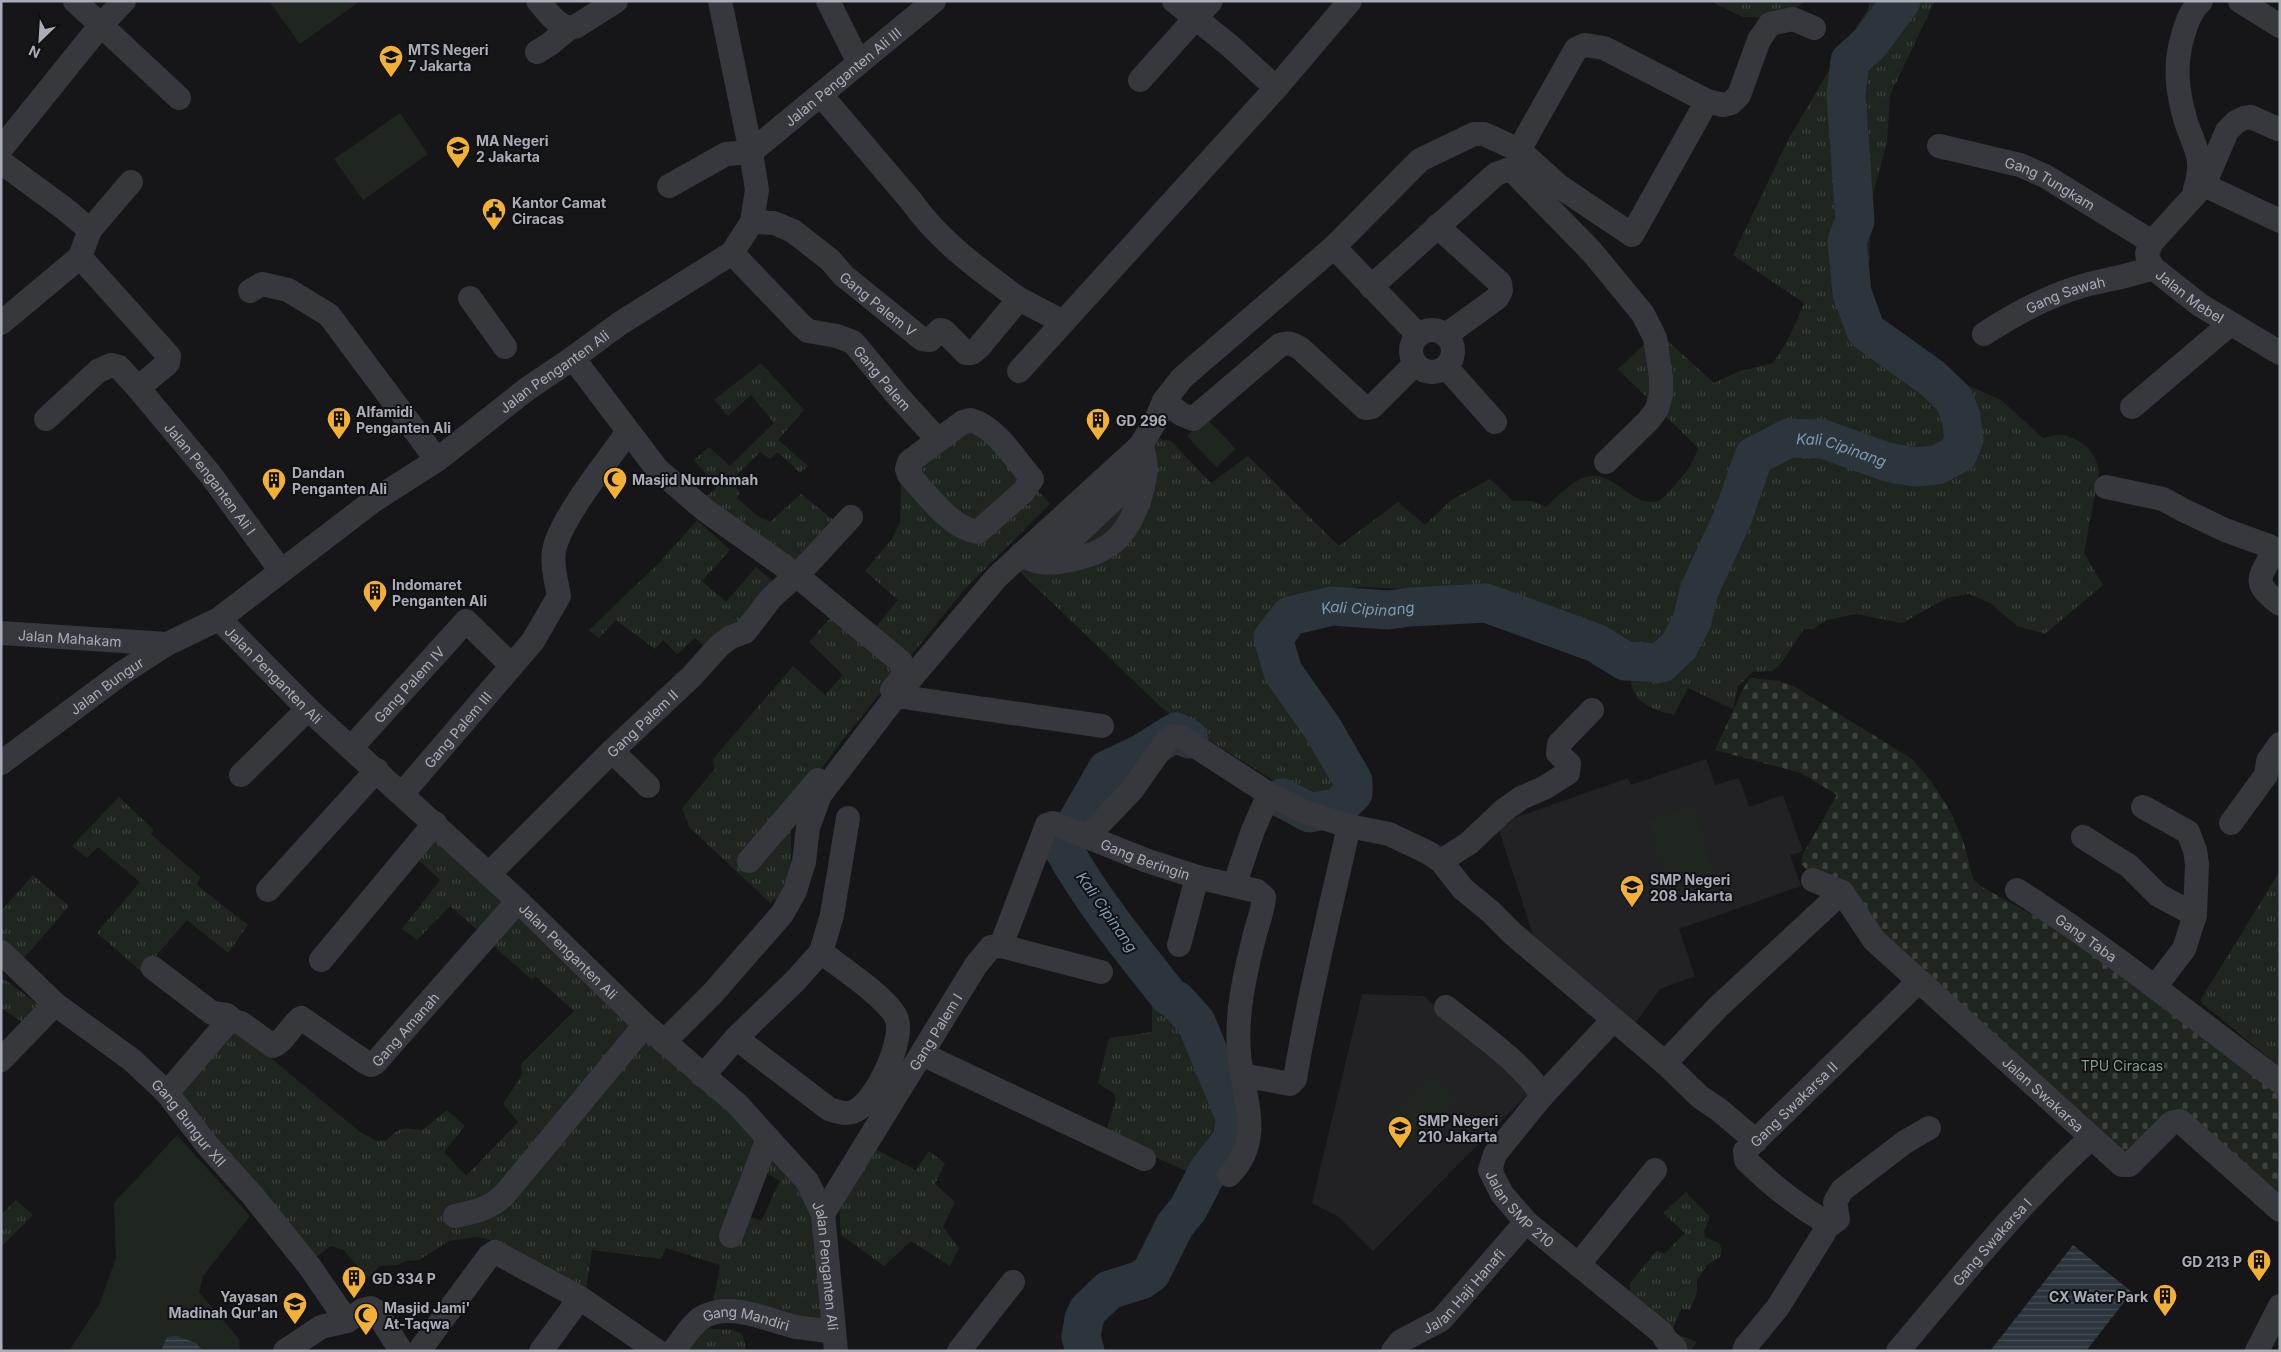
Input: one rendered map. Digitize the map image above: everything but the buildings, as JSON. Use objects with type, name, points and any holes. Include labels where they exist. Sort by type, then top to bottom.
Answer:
[{"type":"street","points":[[75,1],[179,98]]},
{"type":"street","points":[[1,149],[100,26],[124,1]]},
{"type":"street","points":[[538,1],[560,25],[568,29]]},
{"type":"street","points":[[537,52],[568,29],[575,27],[616,1]]},
{"type":"street","name":"Jalan Penganten Ali","points":[[720,1],[751,152],[756,190],[752,222],[732,253],[620,324],[574,358],[527,389],[437,460],[373,501],[219,619],[308,709],[435,823],[645,1025],[737,1104],[807,1181],[823,1214],[835,1341]]},
{"type":"street","points":[[828,1],[859,63]]},
{"type":"street","name":"Jalan Penganten Ali III","points":[[751,152],[934,1]]},
{"type":"street","points":[[1174,1],[1204,10],[1276,88]]},
{"type":"street","points":[[1019,371],[1276,88],[1350,1]]},
{"type":"street","points":[[2199,190],[2201,165],[2186,123],[2178,92],[2176,70],[2179,49],[2186,24],[2194,8],[2201,1]]},
{"type":"street","points":[[2240,1],[2280,26]]},
{"type":"street","points":[[1140,80],[1204,10]]},
{"type":"street","points":[[1519,150],[1571,57],[1576,49],[1584,45],[1604,48],[1707,101],[1723,105],[1732,103],[1739,95],[1758,40],[1770,24],[1793,19],[1814,28]]},
{"type":"street","points":[[821,95],[912,202],[923,218],[976,267],[1019,299],[1063,322]]},
{"type":"street","points":[[664,1042],[782,914],[796,891],[804,862],[808,827],[820,795],[896,696],[997,577],[1141,445],[1156,420],[1164,400],[1182,378],[1334,247],[1420,160],[1474,134],[1484,134],[1519,150],[1559,186],[1632,234],[1707,101]]},
{"type":"street","points":[[2152,242],[2199,190],[2227,131],[2236,122],[2251,117],[2278,129]]},
{"type":"street","name":"Gang Tungkam","points":[[1939,146],[2020,165],[2045,176],[2152,242]]},
{"type":"street","points":[[670,186],[726,154],[751,152]]},
{"type":"street","points":[[1,162],[65,208],[90,230]]},
{"type":"street","points":[[1371,287],[1496,174],[1507,170],[1514,172],[1592,252],[1643,314],[1655,338],[1661,378],[1661,394],[1656,408],[1649,420],[1606,462]]},
{"type":"street","points":[[1,322],[80,257],[90,230],[131,182]]},
{"type":"street","points":[[2199,190],[2280,221]]},
{"type":"street","name":"Gang Palem V","points":[[752,222],[779,225],[793,231],[830,260],[844,276],[922,339],[930,340],[940,330],[944,331],[968,353],[972,353],[979,347],[1019,299]]},
{"type":"street","points":[[1437,226],[1500,283],[1501,291],[1497,298],[1446,335]]},
{"type":"street","name":"Jalan Mebel","points":[[2152,242],[2147,253],[2153,268],[2200,306],[2280,352]]},
{"type":"street","points":[[1334,247],[1418,335]]},
{"type":"street","name":"Gang Palem","points":[[732,253],[802,326],[816,333],[846,338],[860,348],[897,395],[938,440]]},
{"type":"street","points":[[80,257],[169,356],[168,363],[138,388]]},
{"type":"street","name":"Gang Sawah","points":[[1984,334],[2012,316],[2053,296],[2088,284],[2126,277],[2153,268]]},
{"type":"street","points":[[250,291],[262,284],[288,290],[329,315],[437,460]]},
{"type":"street","points":[[470,298],[505,347]]},
{"type":"street","points":[[2132,407],[2230,324]]},
{"type":"street","points":[[1432,330],[1446,335],[1453,345],[1453,357],[1446,367],[1436,372],[1430,372],[1424,371],[1415,364],[1411,354],[1412,344],[1418,335],[1432,330]]},
{"type":"street","points":[[1164,400],[1181,414],[1193,419],[1280,345],[1284,344],[1292,344],[1301,349],[1365,408],[1372,407],[1415,364]]},
{"type":"street","points":[[574,358],[627,433],[656,469],[705,510],[795,574],[901,662],[904,669],[902,678],[749,861]]},
{"type":"street","name":"Jalan Penganten Ali I","points":[[46,420],[98,371],[111,365],[119,367],[210,474],[281,571]]},
{"type":"street","points":[[1446,367],[1495,422]]},
{"type":"street","points":[[971,420],[979,423],[992,433],[1032,479],[1023,492],[978,532],[967,531],[956,524],[909,475],[907,469],[909,462],[938,440],[963,422],[971,420]]},
{"type":"street","name":"Gang Palem III","points":[[402,794],[532,641],[559,596],[554,572],[556,544],[570,515],[627,433]]},
{"type":"street","points":[[1022,554],[1030,560],[1047,562],[1146,469],[1145,455],[1141,445]]},
{"type":"street","points":[[2106,487],[2163,498],[2225,530],[2269,546],[2277,551],[2264,570],[2260,582],[2264,591],[2280,604]]},
{"type":"street","name":"Gang Palem II","points":[[489,874],[612,751],[692,676],[719,646],[731,637],[745,632],[771,598],[804,567],[851,517]]},
{"type":"street","name":"Jalan Bungur","points":[[1,763],[114,679],[167,644],[219,619]]},
{"type":"street","name":"Gang Palem IV","points":[[351,748],[466,621],[511,665]]},
{"type":"street","name":"Jalan Mahakam","points":[[1,633],[167,644]]},
{"type":"street","points":[[896,696],[1102,726]]},
{"type":"street","points":[[241,775],[308,709]]},
{"type":"street","points":[[1441,861],[1469,842],[1520,798],[1544,788],[1568,772],[1569,764],[1558,753],[1559,744],[1592,710]]},
{"type":"street","points":[[1101,972],[1064,964],[1001,946],[1048,825],[1053,823],[1079,833],[1132,790],[1166,740],[1174,736],[1189,741],[1269,794],[1307,813],[1349,826],[1389,834],[1410,843],[1441,861],[1463,889],[1665,1063],[1700,1097],[1718,1109],[1756,1141]]},
{"type":"street","points":[[2231,823],[2266,775],[2268,761],[2280,744]]},
{"type":"street","points":[[612,751],[648,786]]},
{"type":"street","points":[[268,890],[376,770]]},
{"type":"street","points":[[1234,886],[1253,830],[1269,794]]},
{"type":"street","points":[[2143,807],[2188,832],[2195,850],[2197,864],[2195,916],[2184,948],[2155,987]]},
{"type":"street","points":[[703,1076],[736,1038],[796,980],[821,952],[832,915],[848,818]]},
{"type":"street","points":[[321,960],[435,823]]},
{"type":"street","points":[[1242,1075],[1290,1084],[1295,1079],[1307,1005],[1313,987],[1326,919],[1334,894],[1349,826]]},
{"type":"street","name":"Gang Beringin","points":[[1079,833],[1145,860],[1197,877],[1179,945]]},
{"type":"street","points":[[2083,837],[2129,866],[2158,895],[2195,916]]},
{"type":"street","points":[[1197,877],[1257,891],[1264,897],[1246,972],[1239,1018],[1238,1045],[1250,1127],[1248,1146],[1243,1159],[1229,1174]]},
{"type":"street","points":[[1665,1063],[1718,1007],[1842,892],[1813,880]]},
{"type":"street","name":"Gang Taba","points":[[2017,890],[2061,918],[2280,1082]]},
{"type":"street","name":"Jalan Swakarsa","points":[[1842,892],[1874,940],[2122,1165],[2127,1166],[2170,1123],[2180,1121],[2280,1210]]},
{"type":"street","name":"Gang Amanah","points":[[234,1021],[242,1023],[273,1046],[279,1044],[290,1027],[301,1018],[371,1065],[375,1063],[518,901]]},
{"type":"street","name":"Gang Palem I","points":[[823,1214],[982,955],[991,947],[1001,946]]},
{"type":"street","name":"Gang Bungur XII","points":[[1,952],[55,1004],[132,1060],[168,1093],[207,1145],[253,1196],[310,1267],[347,1321]]},
{"type":"street","points":[[736,1038],[829,1109],[843,1113],[856,1111],[867,1100],[890,1063],[897,1035],[897,1018],[888,1005],[821,952]]},
{"type":"street","points":[[153,968],[212,1013],[227,1014],[234,1021],[226,1024],[168,1093]]},
{"type":"street","name":"Gang Swakarsa II","points":[[1825,1229],[1824,1221],[1774,1187],[1746,1160],[1746,1151],[1919,981]]},
{"type":"street","points":[[1,1060],[55,1004]]},
{"type":"street","points":[[1446,1007],[1500,1050],[1536,1085],[1542,1096]]},
{"type":"street","name":"Jalan SMP 210","points":[[1613,1020],[1542,1096],[1495,1154],[1490,1170],[1502,1194],[1526,1222],[1662,1333],[1666,1340],[1675,1348],[1672,1351]]},
{"type":"street","points":[[455,1216],[476,1212],[494,1205],[504,1195],[645,1025]]},
{"type":"street","points":[[922,1054],[1144,1159]]},
{"type":"street","points":[[1745,1348],[1778,1306],[1825,1229],[1838,1219],[1835,1202],[1842,1190],[1905,1142],[1929,1128]]},
{"type":"street","points":[[731,1236],[768,1138]]},
{"type":"street","name":"Gang Swakarsa I","points":[[1898,1351],[2002,1230],[2064,1162],[2091,1138]]},
{"type":"street","points":[[1578,1265],[1655,1170]]},
{"type":"street","name":"Jalan Haji Hanafi","points":[[1409,1346],[1441,1320],[1526,1222]]},
{"type":"street","points":[[419,1351],[492,1253],[499,1253],[580,1298],[657,1351]]},
{"type":"street","points":[[959,1351],[1013,1282]]},
{"type":"street","points":[[540,1351],[580,1298]]},
{"type":"street","points":[[2257,1351],[2280,1306]]},
{"type":"street","points":[[285,1351],[321,1327],[347,1321],[363,1310],[371,1308],[376,1312],[401,1351]]},
{"type":"street","name":"Gang Mandiri","points":[[672,1351],[698,1320],[706,1315],[718,1312],[736,1311],[797,1327],[835,1341]]},
{"type":"shaded area","name":"SMP Negeri 208 Jakarta","points":[[1706,759],[1715,785],[1739,778],[1749,807],[1783,795],[1803,851],[1790,855],[1801,886],[1679,929],[1695,976],[1660,989],[1634,1025],[1538,950],[1497,824],[1628,778],[1631,785]]},
{"type":"shaded area","name":"SMP Negeri 210 Jakarta","points":[[1362,994],[1423,996],[1514,1071],[1528,1094],[1373,1251],[1339,1217],[1312,1203]]},
{"type":"shaded area","points":[[2073,1245],[2132,1292],[2086,1351],[1990,1351]]},
{"type":"shaded area","points":[[177,1336],[196,1343],[203,1351],[161,1351],[167,1337]]},
{"type":"green space","points":[[269,1],[360,1],[300,44]]},
{"type":"green space","points":[[1710,1],[1807,1],[1777,18],[1743,17]]},
{"type":"green space","points":[[1867,1],[1935,1],[1890,95],[1887,143],[1871,201],[1868,303],[1889,330],[1914,346],[1958,381],[2001,400],[2043,438],[2061,435],[2077,440],[2088,448],[2098,466],[2099,473],[2084,553],[2103,585],[2045,634],[2017,626],[1990,603],[1969,594],[1947,598],[1902,623],[1856,614],[1827,620],[1813,629],[1804,629],[1782,662],[1773,671],[1752,672],[1738,686],[1733,709],[1688,688],[1674,715],[1643,703],[1633,691],[1631,674],[1541,610],[1474,591],[1358,587],[1299,597],[1265,631],[1270,678],[1340,779],[1331,795],[1318,806],[1310,803],[1194,731],[1161,707],[1019,571],[1159,439],[1171,441],[1211,483],[1248,456],[1339,546],[1398,502],[1425,525],[1451,500],[1490,479],[1513,501],[1532,501],[1546,507],[1575,482],[1586,477],[1596,476],[1606,478],[1641,500],[1650,502],[1660,500],[1685,473],[1698,448],[1618,369],[1658,332],[1714,383],[1740,371],[1773,363],[1789,338],[1804,303],[1733,255],[1789,138],[1838,55],[1870,6]]},
{"type":"green space","points":[[400,113],[428,154],[363,200],[334,159]]},
{"type":"green space","points":[[761,363],[804,410],[778,440],[808,466],[800,473],[778,452],[770,459],[760,452],[730,482],[740,492],[737,498],[759,517],[770,522],[801,494],[840,525],[812,556],[790,564],[698,504],[717,487],[694,460],[709,447],[730,466],[774,423],[751,395],[728,416],[714,400]]},
{"type":"green space","points":[[969,415],[1050,504],[964,590],[841,742],[795,805],[791,819],[791,863],[787,883],[783,893],[770,903],[689,827],[682,808],[715,769],[713,759],[793,666],[825,695],[843,675],[809,642],[830,618],[875,628],[898,600],[865,571],[892,539],[900,523],[901,477]]},
{"type":"green space","points":[[1206,418],[1236,449],[1216,467],[1187,436]]},
{"type":"green space","points":[[697,520],[730,550],[702,581],[726,602],[756,567],[776,584],[710,651],[695,638],[677,654],[663,640],[655,649],[616,620],[599,638],[589,630],[661,561]]},
{"type":"green space","name":"TPU Ciracas","points":[[1750,678],[1779,681],[1795,687],[1912,759],[1931,781],[1949,809],[1963,840],[1973,879],[1982,887],[2043,921],[2280,1088],[2280,1207],[2177,1115],[2127,1164],[1801,864],[1803,854],[1837,795],[1801,773],[1715,750]]},
{"type":"green space","points":[[119,797],[153,829],[151,834],[200,877],[197,885],[248,925],[228,953],[187,920],[142,972],[97,933],[140,882],[98,847],[87,858],[72,846]]},
{"type":"green space","points":[[1693,806],[1714,871],[1669,886],[1648,821]]},
{"type":"green space","points":[[429,833],[510,908],[484,936],[450,906],[417,940],[402,929],[440,880],[412,854]]},
{"type":"green space","points":[[2280,871],[2280,1067],[2203,1004],[2201,999]]},
{"type":"green space","points":[[33,875],[69,906],[19,964],[1,948],[1,911]]},
{"type":"green space","points":[[513,910],[766,1138],[743,1214],[761,1221],[780,1181],[760,1169],[769,1143],[823,1200],[830,1332],[711,1314],[720,1265],[666,1248],[661,1259],[592,1250],[585,1296],[515,1257],[490,1240],[477,1237],[449,1241],[419,1260],[406,1261],[397,1265],[379,1266],[367,1279],[344,1250],[331,1246],[316,1257],[177,1095],[179,1084],[237,1030],[360,1132],[377,1141],[387,1140],[395,1132],[403,1129],[422,1130],[447,1110],[465,1126],[444,1152],[466,1176],[518,1122],[503,1104],[522,1075],[521,1064],[574,1011],[536,977],[531,979],[488,941]]},
{"type":"green space","points":[[1,977],[39,1005],[22,1022],[1,1008]]},
{"type":"green space","points":[[1152,996],[1163,1000],[1179,1019],[1226,1109],[1222,1127],[1215,1144],[1195,1175],[1105,1135],[1116,1099],[1113,1093],[1098,1083],[1109,1038],[1152,1032]]},
{"type":"green space","points":[[1430,1074],[1456,1099],[1410,1146],[1384,1120]]},
{"type":"green space","points":[[177,1135],[250,1216],[203,1276],[199,1292],[239,1339],[240,1351],[69,1351],[99,1305],[116,1258],[114,1203]]},
{"type":"green space","points":[[873,1148],[916,1170],[929,1151],[945,1163],[935,1184],[955,1202],[943,1227],[959,1248],[950,1266],[911,1241],[884,1266],[841,1235],[839,1203]]},
{"type":"green space","points":[[1686,1192],[1710,1217],[1704,1232],[1705,1237],[1719,1243],[1722,1250],[1720,1257],[1707,1265],[1697,1280],[1697,1292],[1690,1310],[1681,1309],[1672,1332],[1697,1342],[1690,1351],[1678,1347],[1630,1299],[1630,1283],[1657,1250],[1664,1254],[1685,1233],[1663,1213]]},
{"type":"green space","points":[[16,1200],[33,1215],[1,1247],[1,1215]]},
{"type":"green space","points":[[703,1328],[732,1330],[742,1334],[747,1351],[687,1351]]},
{"type":"waterway","name":"Kali Cipinang","points":[[1282,798],[1310,813],[1339,807],[1353,793],[1353,781],[1323,729],[1283,672],[1273,638],[1290,616],[1332,606],[1388,610],[1486,603],[1596,643],[1625,661],[1661,663],[1679,646],[1692,621],[1699,591],[1732,519],[1754,456],[1789,438],[1823,439],[1887,462],[1915,467],[1937,465],[1958,454],[1964,439],[1961,417],[1954,399],[1932,378],[1866,331],[1852,293],[1847,241],[1855,221],[1846,95],[1850,61],[1870,43],[1901,1]]},
{"type":"waterway","name":"Kali Cipinang","points":[[1085,1351],[1081,1337],[1084,1319],[1088,1310],[1109,1290],[1141,1280],[1151,1273],[1175,1225],[1188,1209],[1208,1171],[1232,1140],[1236,1119],[1196,1022],[1177,1001],[1169,996],[1127,943],[1100,907],[1064,850],[1077,822],[1107,770],[1141,754],[1176,732],[1189,739]]},
{"type":"place","name":"MTS Negeri 7 Jakarta","points":[[391,78]]},
{"type":"place","name":"MA Negeri 2 Jakarta","points":[[458,169]]},
{"type":"place","name":"Kantor Camat Ciracas","points":[[494,231]]},
{"type":"place","name":"Alfamidi Penganten Ali","points":[[339,440]]},
{"type":"place","name":"GD 296","points":[[1098,441]]},
{"type":"place","name":"Masjid Nurrohmah","points":[[615,500]]},
{"type":"place","name":"Dandan Penganten Ali","points":[[274,501]]},
{"type":"place","name":"Indomaret Penganten Ali","points":[[375,613]]},
{"type":"place","name":"SMP Negeri 208 Jakarta","points":[[1632,908]]},
{"type":"place","name":"SMP Negeri 210 Jakarta","points":[[1400,1149]]},
{"type":"place","name":"GD 213 P","points":[[2259,1282]]},
{"type":"place","name":"GD 334 P","points":[[354,1299]]},
{"type":"place","name":"CX Water Park","points":[[2165,1317]]},
{"type":"place","name":"Yayasan Madinah Qur'an","points":[[295,1325]]},
{"type":"place","name":"Masjid Jami' At-Taqwa","points":[[366,1336]]}]
